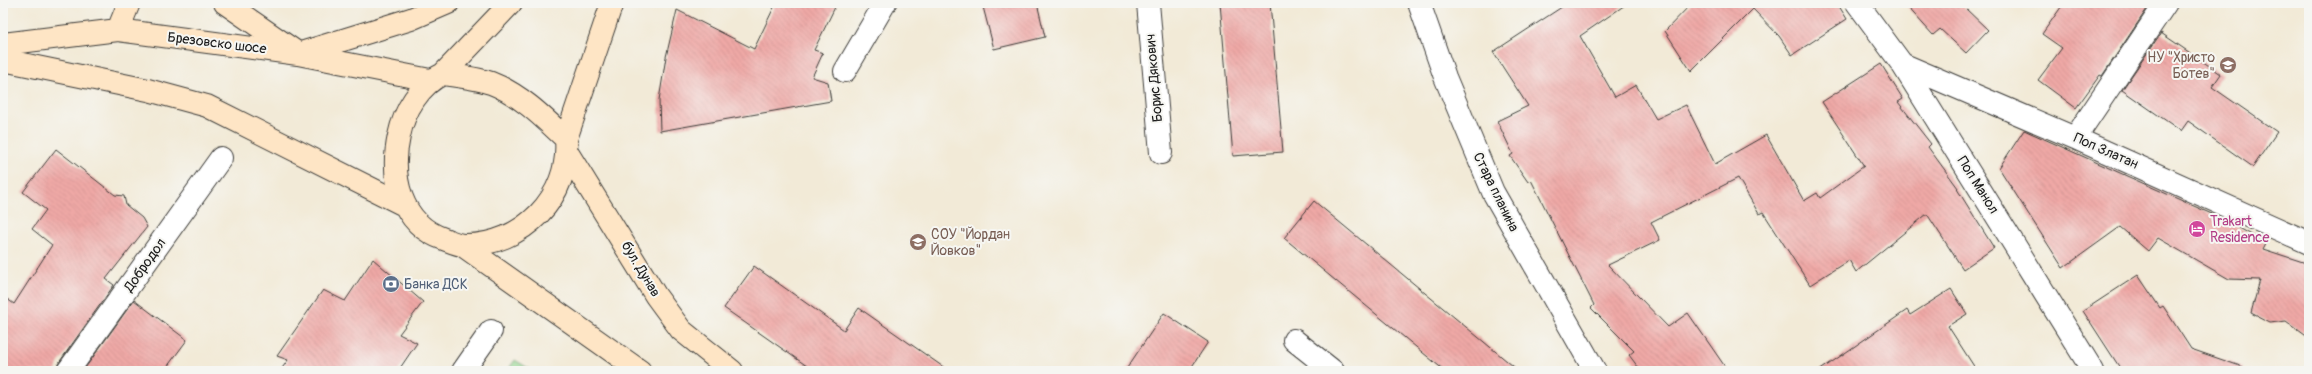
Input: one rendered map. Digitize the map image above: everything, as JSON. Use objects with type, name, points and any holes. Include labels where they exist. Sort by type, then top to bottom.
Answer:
[{"type":"main road","points":[[118,30],[129,3]]},
{"type":"main road","points":[[225,3],[298,54],[411,19],[448,3]]},
{"type":"main road","points":[[511,3],[436,77],[412,103],[400,131],[395,152],[396,180],[404,205],[418,223],[436,236],[462,245],[640,371]]},
{"type":"main road","points":[[462,245],[483,243],[507,238],[531,222],[548,206],[562,178],[566,146],[612,3]]},
{"type":"main road","name":"Брезовско шосе","points":[[3,44],[118,30],[298,54],[436,77]]},
{"type":"main road","points":[[3,60],[148,90],[207,106],[404,205]]},
{"type":"main road","name":"бул. Дунав","points":[[436,77],[492,84],[525,103],[566,146],[656,296],[681,330],[732,371]]},
{"type":"street","points":[[845,71],[885,3]]},
{"type":"street","name":"Борис Дякович","points":[[1148,3],[1161,153]]},
{"type":"street","name":"Стара планина","points":[[1419,3],[1445,77],[1493,192],[1595,371]]},
{"type":"street","name":"Поп Манол","points":[[1857,3],[1902,64],[2093,371]]},
{"type":"street","points":[[2075,138],[2166,3]]},
{"type":"street","name":"Поп Златан","points":[[1902,64],[2075,138],[2309,242]]},
{"type":"street","name":"Добродол","points":[[68,371],[221,158]]},
{"type":"street","points":[[462,371],[491,331]]},
{"type":"street","points":[[1294,340],[1333,371]]},
{"type":"green space","points":[[515,360],[533,371],[507,371]]},
{"type":"building","points":[[776,3],[837,3],[814,50],[823,53],[812,77],[828,82],[831,101],[660,131],[659,100],[666,57],[677,10],[754,49]]},
{"type":"building","points":[[982,3],[1037,3],[1045,37],[994,49]]},
{"type":"building","points":[[1220,3],[1270,3],[1283,152],[1233,156]]},
{"type":"building","points":[[1568,3],[1628,3],[1580,36],[1615,97],[1636,85],[1656,119],[1686,105],[1715,164],[1766,135],[1804,201],[1817,193],[1820,198],[1864,166],[1822,102],[1881,64],[1903,99],[1898,102],[1931,144],[1928,147],[1958,188],[1957,189],[1994,248],[1963,269],[1927,214],[1856,272],[1849,260],[1810,285],[1763,212],[1759,214],[1738,178],[1651,222],[1660,240],[1608,265],[1668,327],[1688,313],[1728,371],[1641,371],[1629,355],[1634,351],[1591,308],[1594,305],[1531,180],[1528,182],[1510,156],[1513,154],[1497,121],[1528,106],[1493,52]]},
{"type":"building","points":[[1692,3],[1837,3],[1847,19],[1792,55],[1779,36],[1753,9],[1691,71],[1665,31]]},
{"type":"building","points":[[1904,3],[1969,3],[1964,7],[1988,30],[1966,53],[1940,29],[1933,35]]},
{"type":"building","points":[[2064,3],[2151,3],[2102,76],[2100,75],[2076,108],[2038,80],[2062,48],[2042,34]]},
{"type":"building","points":[[2161,33],[2221,74],[2212,87],[2277,132],[2253,167],[2188,121],[2181,131],[2122,90]]},
{"type":"building","points":[[2024,130],[2225,220],[2266,243],[2263,249],[2309,264],[2309,338],[2286,321],[2270,323],[2251,313],[2260,280],[2229,279],[2158,238],[2148,251],[2120,227],[2063,268],[1999,168]]},
{"type":"building","points":[[56,149],[115,195],[124,196],[126,205],[142,218],[147,227],[106,279],[114,285],[58,364],[56,371],[3,371],[3,296],[14,304],[52,245],[32,229],[46,210],[23,192]]},
{"type":"building","points":[[1314,201],[1519,371],[1445,371],[1284,238]]},
{"type":"building","points":[[373,259],[423,302],[399,334],[417,343],[398,371],[280,371],[288,360],[277,356],[323,290],[345,301]]},
{"type":"building","points":[[754,266],[844,330],[859,308],[949,371],[814,371],[724,308]]},
{"type":"building","points":[[2138,275],[2160,308],[2163,306],[2191,349],[2243,367],[2242,371],[2122,371],[2083,311]]},
{"type":"building","points":[[1951,289],[1967,314],[1948,326],[1977,371],[1819,371],[1907,310],[1910,315]]},
{"type":"building","points":[[134,300],[187,340],[164,371],[83,371]]},
{"type":"building","points":[[1164,313],[1208,342],[1189,371],[1125,371]]},
{"type":"place","name":"НУ \"Христо Ботев\"","points":[[2228,65]]},
{"type":"place","name":"Trakart Residence","points":[[2197,229]]},
{"type":"place","name":"СОУ \"Йордан Йовков\"","points":[[918,242]]},
{"type":"place","name":"Банка ДСК","points":[[391,284]]}]
